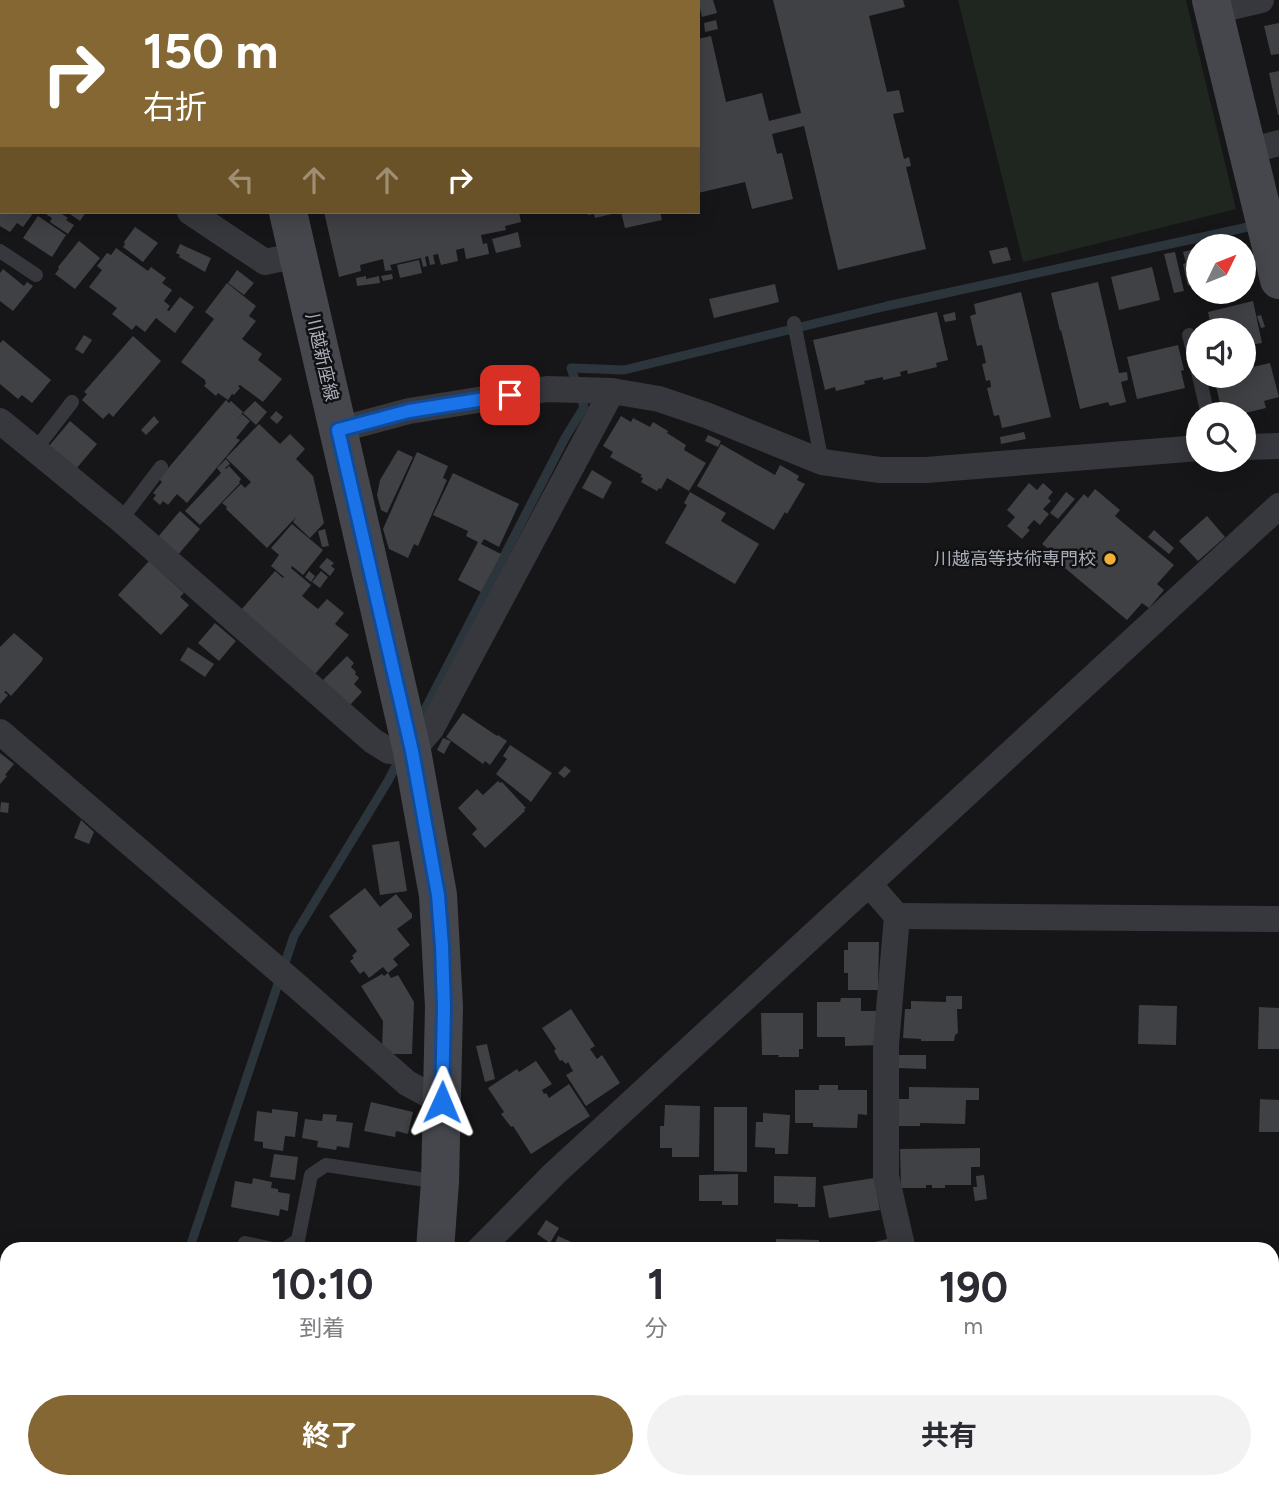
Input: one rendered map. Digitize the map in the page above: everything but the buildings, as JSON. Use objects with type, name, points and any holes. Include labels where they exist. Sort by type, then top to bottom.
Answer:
[{"type":"main road","points":[[1212,5],[1264,147],[1279,281]]},
{"type":"main road","name":"川越新座線","points":[[288,214],[412,751],[438,895],[444,1007],[435,1242]]},
{"type":"street","points":[[1212,5],[1261,0]]},
{"type":"street","points":[[193,214],[265,262],[298,255]]},
{"type":"street","points":[[338,430],[409,411],[547,389],[612,391],[659,399],[822,462],[880,470],[926,470],[1186,449]]},
{"type":"street","points":[[0,421],[121,520],[373,741],[389,751],[412,751],[431,729],[612,391]]},
{"type":"street","points":[[1256,447],[1279,446]]},
{"type":"street","points":[[487,1242],[555,1173],[1279,506]]},
{"type":"street","points":[[0,732],[407,1083],[442,1102]]},
{"type":"street","points":[[869,884],[897,916],[886,1045],[886,1175],[901,1242]]},
{"type":"street","points":[[897,916],[1279,919]]},
{"type":"lane","points":[[0,251],[36,275]]},
{"type":"lane","points":[[793,323],[822,462]]},
{"type":"lane","points":[[35,450],[72,402]]},
{"type":"lane","points":[[121,520],[161,467]]},
{"type":"lane","points":[[296,1242],[299,1240],[311,1175],[326,1166],[439,1182]]},
{"type":"shaded area","points":[[958,0],[1186,0],[1236,209],[1023,262]]},
{"type":"waterway","points":[[419,721],[565,438],[584,407],[571,368],[624,370],[887,306],[1257,225]]},
{"type":"waterway","points":[[192,1242],[294,936],[400,758]]},
{"type":"place","name":"川越高等技術専門校","points":[[1110,559]]},
{"type":"route","points":[[442,1102],[444,1007],[438,895],[412,751],[338,430],[409,411],[510,395]]}]
